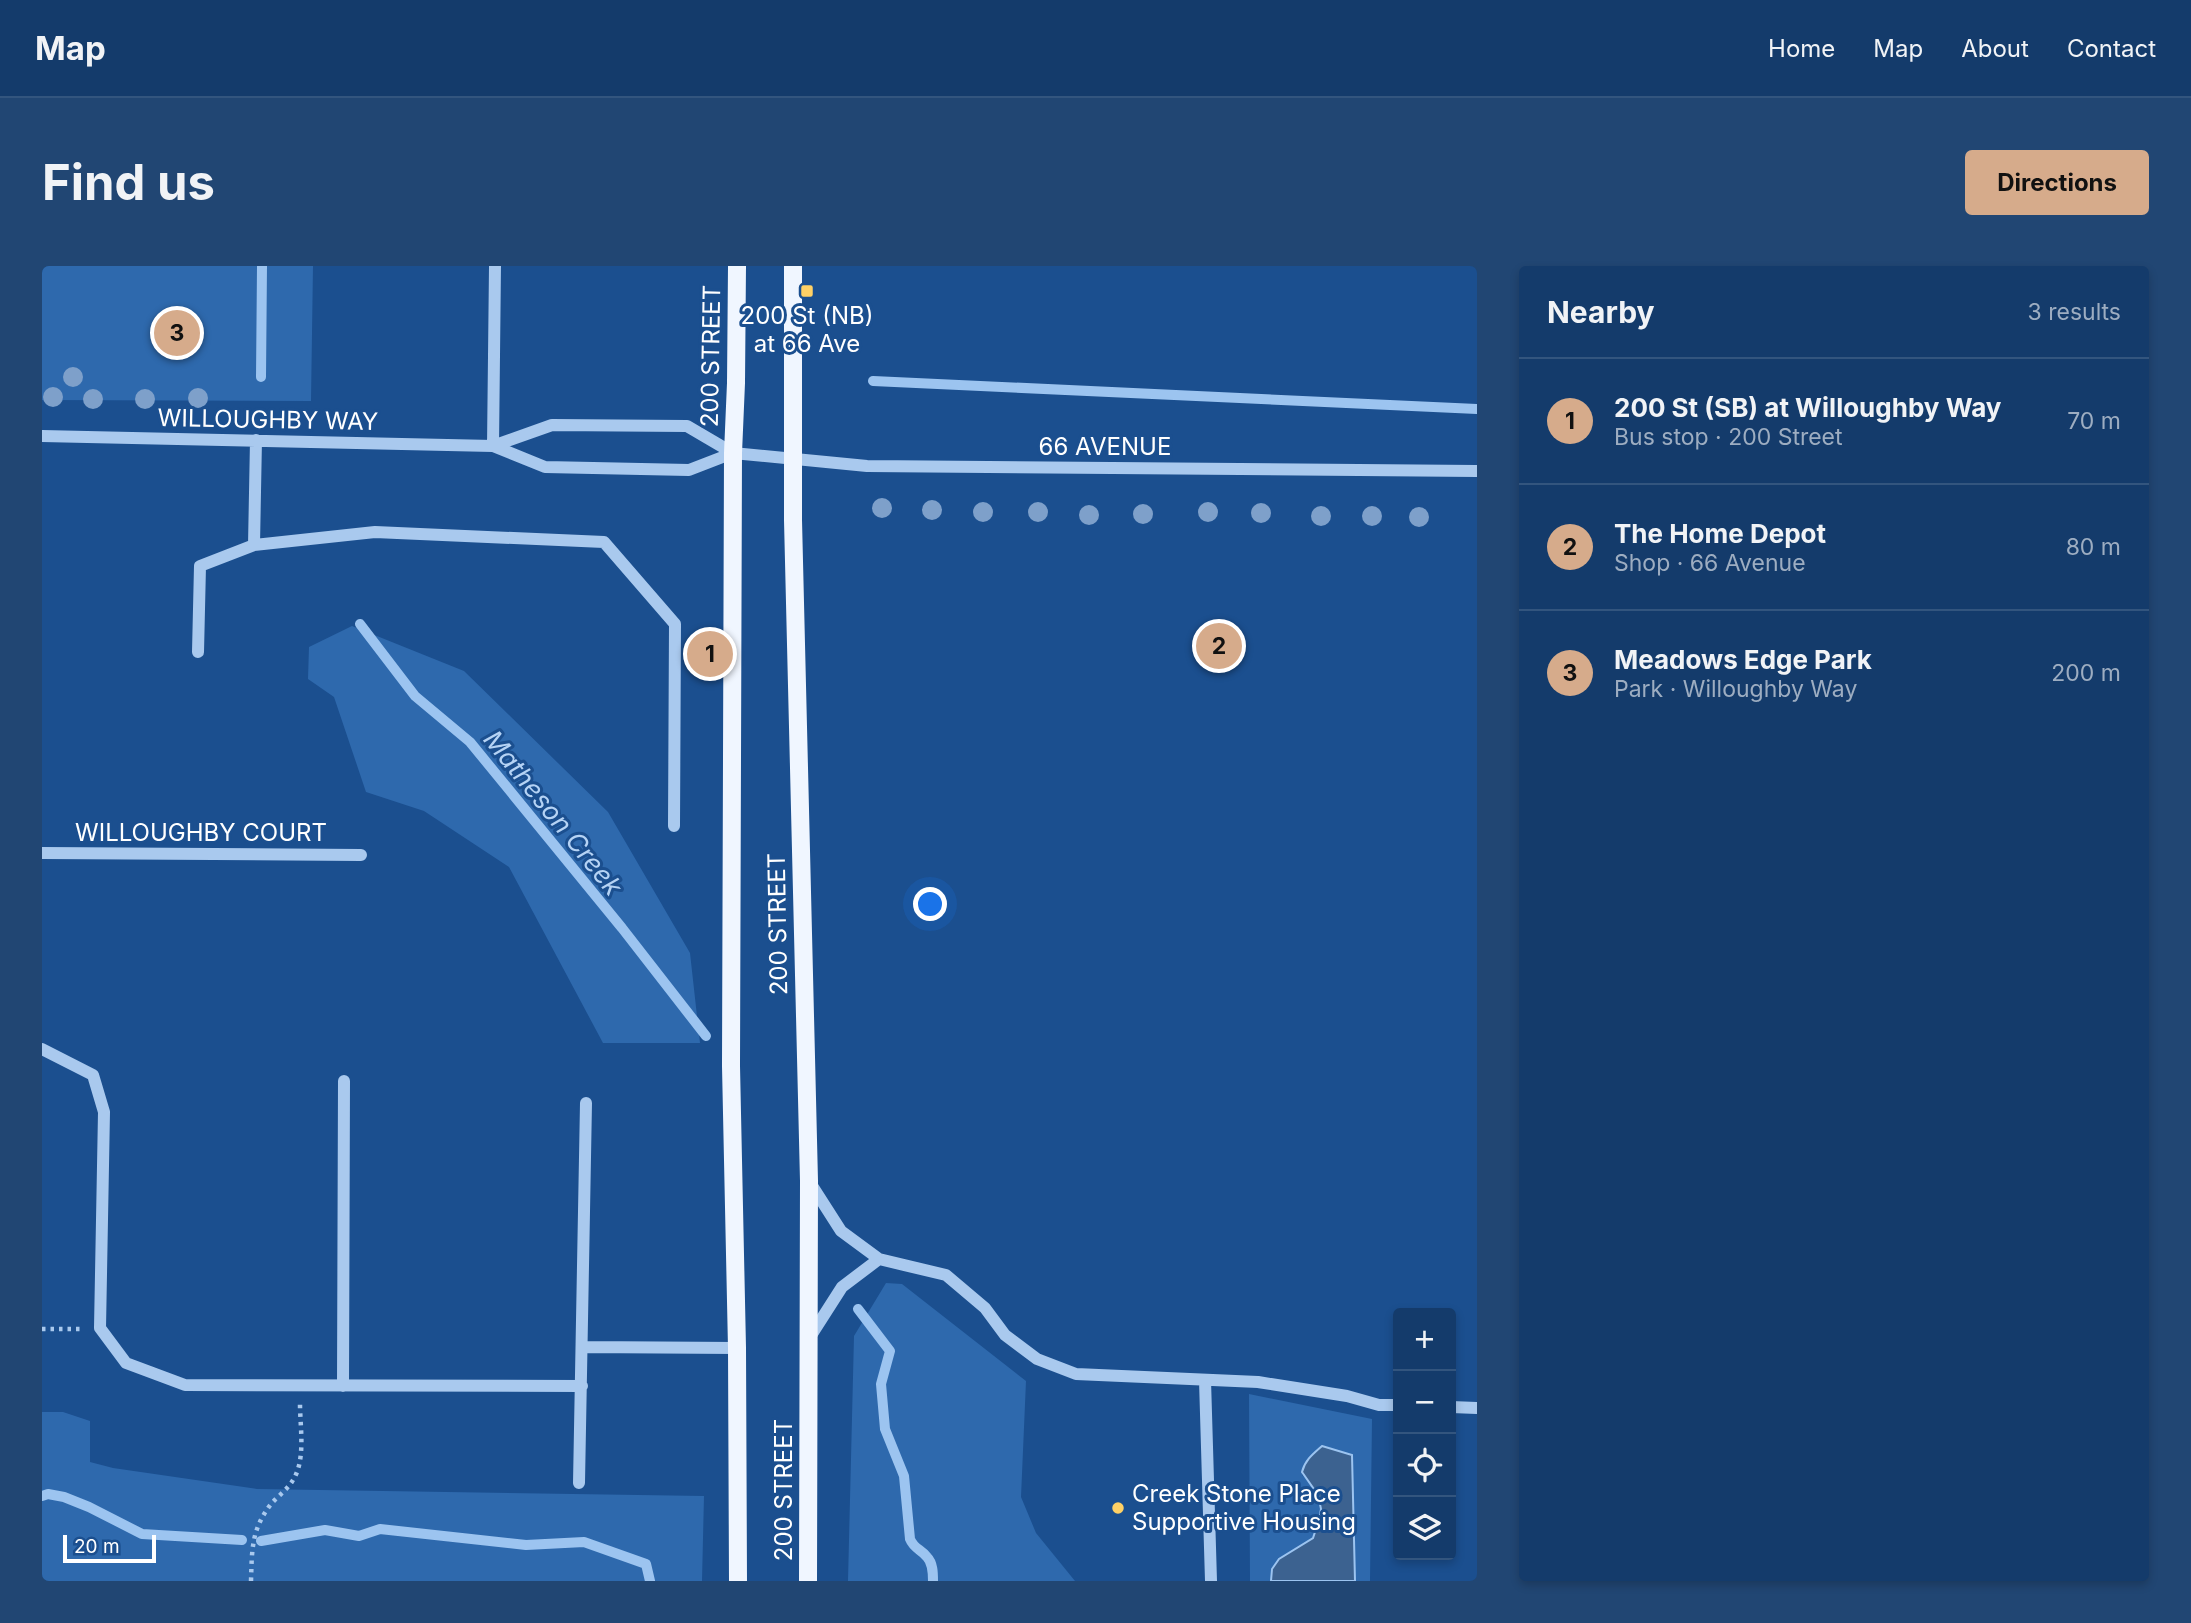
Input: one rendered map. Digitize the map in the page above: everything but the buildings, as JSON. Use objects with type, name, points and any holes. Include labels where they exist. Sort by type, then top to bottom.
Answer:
[{"type":"main road","name":"200 STREET","points":[[737,266],[733,453],[731,1066],[737,1348],[738,1581]]},
{"type":"main road","name":"200 STREET","points":[[793,266],[793,520],[810,1181],[808,1581]]},
{"type":"street","points":[[493,446],[495,266]]},
{"type":"street","name":"WILLOUGHBY WAY","points":[[493,446],[552,425],[687,426],[733,453]]},
{"type":"street","name":"WILLOUGHBY WAY","points":[[42,436],[493,446],[545,467],[689,470],[733,453]]},
{"type":"street","points":[[254,545],[256,440]]},
{"type":"street","name":"66 AVENUE","points":[[733,453],[867,466],[1477,471]]},
{"type":"street","points":[[198,652],[200,566],[254,545],[375,532],[604,542],[675,624],[674,826]]},
{"type":"street","name":"WILLOUGHBY COURT","points":[[42,853],[360,855]]},
{"type":"street","points":[[42,1049],[93,1075],[104,1112],[100,1328],[126,1363],[185,1385],[582,1386]]},
{"type":"street","points":[[343,1386],[344,1081]]},
{"type":"street","points":[[579,1483],[586,1103]]},
{"type":"street","points":[[810,1181],[841,1231],[878,1259],[946,1275],[985,1308],[1005,1335],[1037,1359],[1076,1374],[1258,1382],[1347,1396],[1379,1405],[1393,1405]]},
{"type":"street","points":[[810,1338],[842,1287],[878,1259]]},
{"type":"street","points":[[582,1347],[737,1348]]},
{"type":"street","points":[[1205,1380],[1212,1581]]},
{"type":"street","points":[[1456,1407],[1477,1408]]},
{"type":"path","points":[[42,1329],[100,1328]]},
{"type":"path","points":[[251,1581],[253,1535],[272,1502],[294,1479],[300,1459],[300,1386]]},
{"type":"shaded area","points":[[42,266],[313,266],[311,401],[42,400]]},
{"type":"shaded area","points":[[352,626],[464,671],[608,812],[690,953],[700,1043],[603,1043],[509,867],[424,811],[366,792],[334,697],[308,679],[309,647]]},
{"type":"shaded area","points":[[886,1283],[902,1284],[1026,1381],[1021,1497],[1036,1533],[1075,1581],[848,1581],[854,1336]]},
{"type":"shaded area","points":[[1249,1394],[1372,1419],[1370,1581],[1355,1581],[1352,1455],[1323,1446],[1303,1465],[1302,1475],[1313,1488],[1320,1506],[1316,1532],[1311,1539],[1280,1559],[1272,1572],[1271,1581],[1250,1581]]},
{"type":"shaded area","points":[[42,1412],[63,1412],[90,1421],[90,1462],[113,1468],[257,1489],[704,1496],[702,1581],[42,1581]]},
{"type":"shaded area","points":[[1322,1446],[1352,1455],[1355,1581],[1271,1581],[1272,1569],[1279,1559],[1313,1538],[1321,1509],[1318,1495],[1302,1472],[1307,1461]]},
{"type":"waterway","name":"Matheson Creek","points":[[261,377],[262,266]]},
{"type":"waterway","points":[[873,381],[1477,409]]},
{"type":"waterway","name":"Matheson Creek","points":[[360,624],[415,696],[470,742],[622,928],[706,1036]]},
{"type":"waterway","name":"Matheson Creek","points":[[858,1309],[890,1351],[881,1384],[885,1429],[904,1476],[910,1539],[929,1559],[933,1581]]},
{"type":"waterway","points":[[42,1496],[48,1494],[64,1497],[142,1534],[242,1540]]},
{"type":"waterway","points":[[261,1541],[325,1530],[359,1536],[380,1529],[526,1545],[584,1542],[646,1564],[650,1581]]},
{"type":"place","name":"200 St (NB) at 66 Ave","points":[[807,291]]},
{"type":"place","name":"Meadows Edge Park","points":[[177,333]]},
{"type":"place","name":"The Home Depot","points":[[1219,646]]},
{"type":"place","name":"200 St (SB) at Willoughby Way","points":[[710,654]]},
{"type":"place","name":"Creek Stone Place Supportive Housing","points":[[1118,1508]]}]
